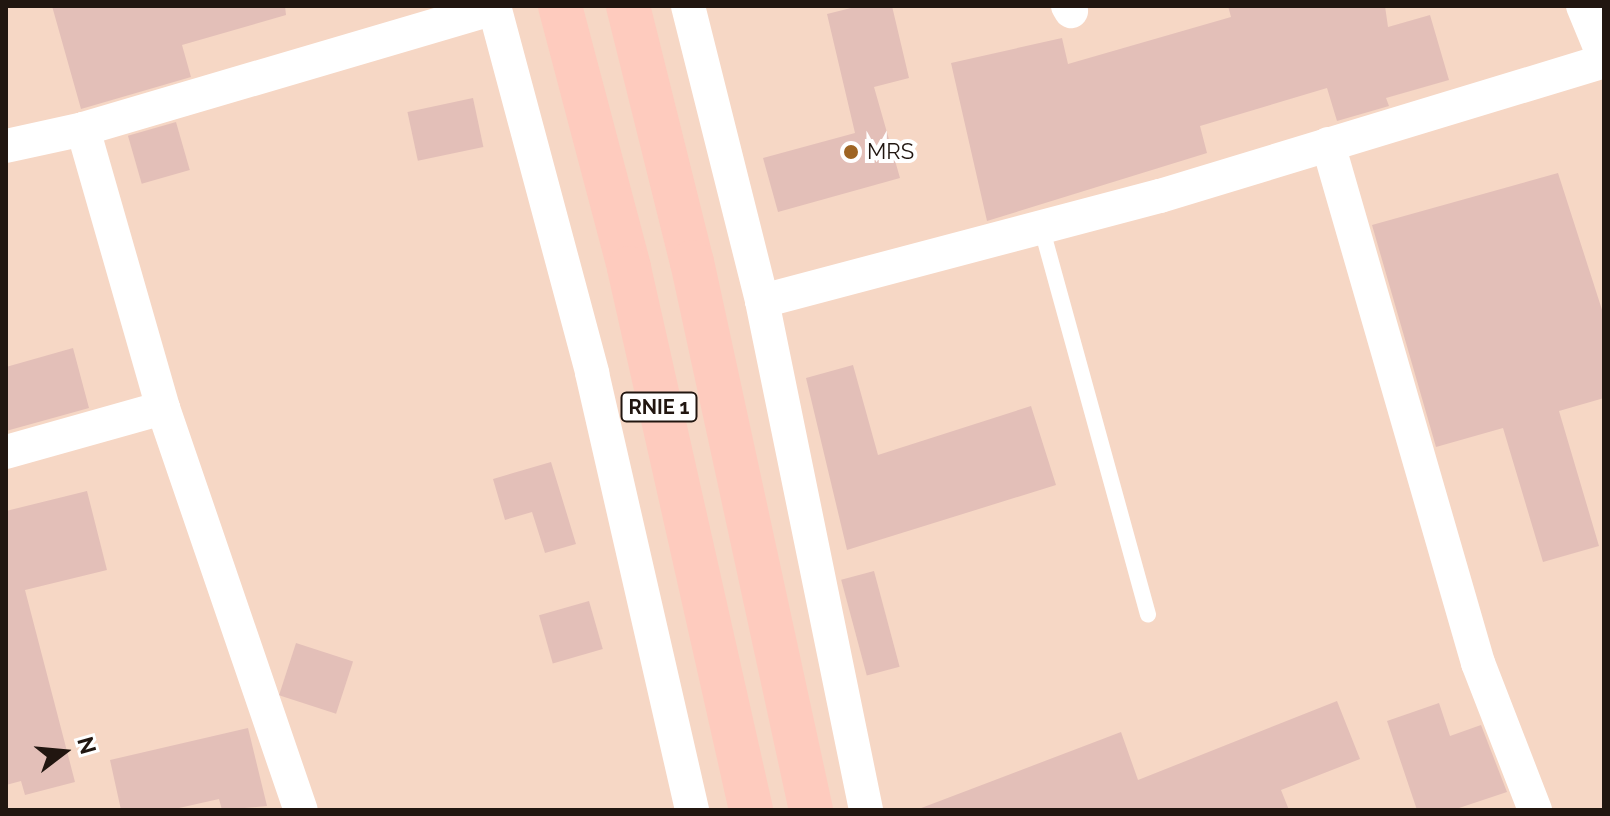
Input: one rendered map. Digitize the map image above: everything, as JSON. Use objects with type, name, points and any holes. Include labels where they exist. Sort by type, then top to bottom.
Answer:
[{"type":"highway","name":"RNIE 1","points":[[560,6],[629,268],[751,810]]},
{"type":"highway","name":"RNIE 1","points":[[628,6],[692,262],[811,810]]},
{"type":"street","points":[[688,6],[762,301],[866,810]]},
{"type":"street","points":[[762,301],[1328,144],[1604,59],[1583,6]]},
{"type":"street","points":[[6,146],[83,129],[494,7],[592,373],[692,810]]},
{"type":"street","points":[[83,129],[163,408],[301,810]]},
{"type":"street","points":[[1328,144],[1478,663],[1535,810]]},
{"type":"street","points":[[6,452],[163,408]]},
{"type":"lane","points":[[1041,226],[1148,615]]},
{"type":"building","points":[[52,6],[285,6],[286,15],[182,45],[191,77],[81,109]]},
{"type":"building","points":[[859,6],[892,6],[909,78],[874,87],[900,178],[778,212],[763,158],[855,133],[827,14]]},
{"type":"building","points":[[1228,6],[1385,6],[1388,27],[1430,15],[1449,80],[1386,98],[1389,106],[1337,121],[1327,88],[1200,126],[1207,153],[987,221],[951,63],[1062,38],[1068,64],[1231,17]]},
{"type":"building","points":[[473,98],[483,147],[418,161],[407,112]]},
{"type":"building","points":[[176,122],[190,170],[142,184],[128,136]]},
{"type":"building","points":[[1558,173],[1604,316],[1604,398],[1559,411],[1599,546],[1543,562],[1503,428],[1436,447],[1372,225]]},
{"type":"building","points":[[73,348],[89,408],[6,431],[6,367]]},
{"type":"building","points":[[853,365],[878,455],[1031,406],[1056,485],[847,550],[806,378]]},
{"type":"building","points":[[551,462],[576,544],[545,553],[532,512],[505,520],[493,479]]},
{"type":"building","points":[[87,491],[107,570],[25,590],[75,782],[25,795],[21,781],[6,785],[6,511]]},
{"type":"building","points":[[874,571],[900,667],[867,675],[841,580]]},
{"type":"building","points":[[589,601],[603,649],[553,663],[539,615]]},
{"type":"building","points":[[296,643],[353,662],[336,714],[279,695]]},
{"type":"building","points":[[1337,701],[1360,759],[1281,790],[1289,810],[916,810],[1121,732],[1138,780]]},
{"type":"building","points":[[1439,703],[1450,736],[1481,725],[1507,792],[1453,810],[1417,810],[1387,721]]},
{"type":"building","points":[[248,728],[267,806],[222,810],[219,799],[170,810],[121,810],[110,760]]},
{"type":"place","name":"MRS","points":[[851,152]]}]
